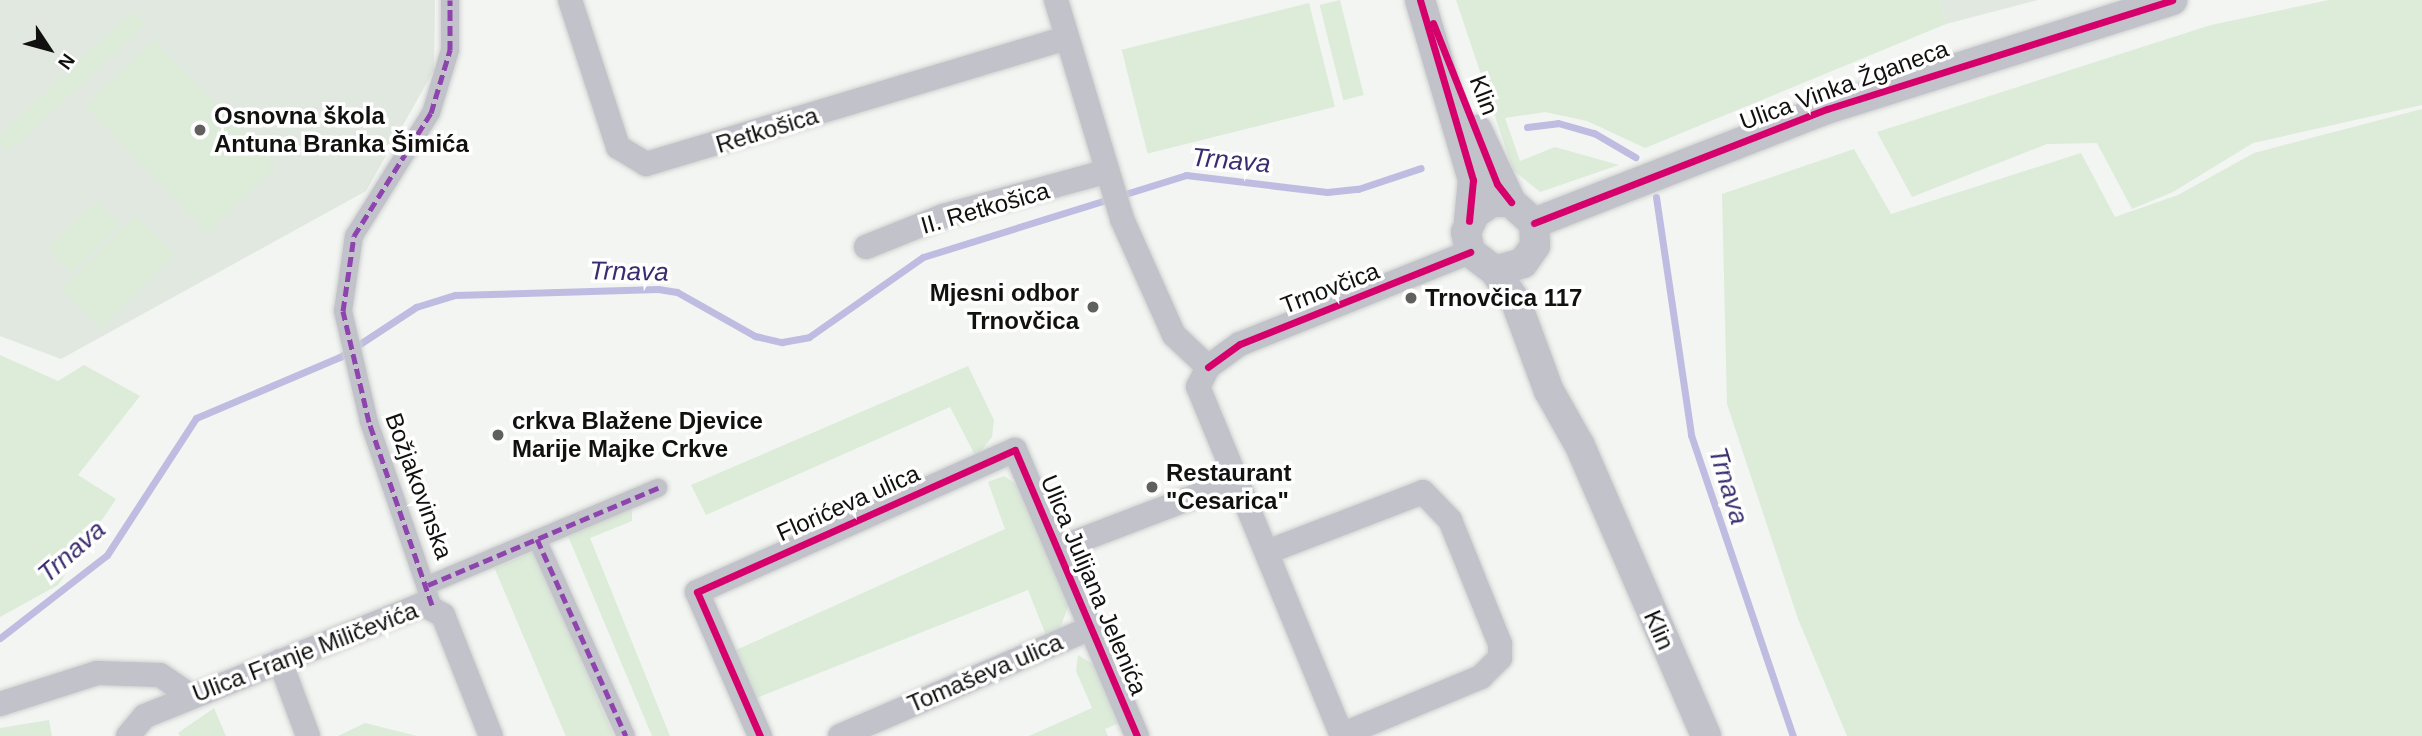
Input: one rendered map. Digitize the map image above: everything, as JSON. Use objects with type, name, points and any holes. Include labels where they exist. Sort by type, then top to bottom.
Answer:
[{"type":"street","name":"Božjakovinska","points":[[430,595],[359,383],[347,331],[344,287],[354,236],[431,113],[450,50],[450,0]]},
{"type":"street","name":"Retkošica","points":[[570,0],[618,147],[646,164],[1068,38]]},
{"type":"street","points":[[1056,0],[1106,176],[1122,219],[1174,335],[1208,367],[1200,398],[1267,552],[1342,736],[1481,677],[1500,658],[1500,644],[1450,520],[1423,492],[1267,552]]},
{"type":"street","name":"Klin","points":[[1421,0],[1497,184],[1511,202]]},
{"type":"street","name":"Klin","points":[[1421,0],[1473,180],[1469,221]]},
{"type":"street","name":"Ulica Vinka Žganeca","points":[[1534,223],[1674,168],[1972,59],[2172,0]]},
{"type":"street","name":"II. Retkošica","points":[[866,247],[943,216],[1106,176]]},
{"type":"street","points":[[1511,202],[1534,223],[1530,256],[1515,268],[1495,271],[1470,253],[1469,221],[1482,206],[1511,202]]},
{"type":"street","name":"Trnovčica","points":[[1208,367],[1241,344],[1470,253]]},
{"type":"street","name":"Klin","points":[[1530,256],[1536,304],[1569,388],[1580,446]]},
{"type":"street","name":"Klin","points":[[1495,271],[1516,302],[1549,391],[1580,446],[1706,736]]},
{"type":"street","name":"Ulica Julijana Jelenića","points":[[1015,450],[1137,736]]},
{"type":"street","name":"Florićeva ulica","points":[[760,736],[696,592],[1015,450]]},
{"type":"street","points":[[1057,549],[1235,481]]},
{"type":"street","points":[[430,595],[537,539],[658,488]]},
{"type":"street","points":[[537,539],[626,736]]},
{"type":"street","name":"Ulica Franje Miličevića","points":[[128,736],[145,716],[280,661],[430,595],[443,615],[491,736]]},
{"type":"street","name":"Tomaševa ulica","points":[[840,736],[1091,628]]},
{"type":"street","points":[[280,661],[308,736]]},
{"type":"street","points":[[0,704],[97,673],[160,675],[191,696]]},
{"type":"shaded area","name":"Osnovna škola Antuna Branka Šimića","points":[[0,0],[435,0],[434,70],[366,191],[61,359],[0,336]]},
{"type":"shaded area","points":[[1940,0],[2038,0],[1946,24]]},
{"type":"green space","points":[[1340,0],[1364,95],[1343,100],[1320,5]]},
{"type":"green space","points":[[1456,0],[1940,0],[1946,24],[1645,148],[1587,121],[1545,112],[1505,118],[1520,161],[1555,147],[1619,165],[1540,192],[1513,170]]},
{"type":"green space","points":[[2329,0],[2422,0],[2422,105],[2253,143],[2173,192],[2132,209],[2097,143],[2047,144],[1912,197],[1877,132],[2211,25]]},
{"type":"green space","points":[[1309,3],[1335,107],[1148,154],[1122,50]]},
{"type":"green space","points":[[133,11],[145,24],[9,152],[0,143],[0,135]]},
{"type":"green space","points":[[154,40],[276,166],[207,232],[86,106]]},
{"type":"green space","points":[[2422,109],[2422,736],[1847,736],[1798,619],[1727,404],[1722,194],[1854,149],[1891,214],[2081,153],[2115,217],[2178,195],[2254,153]]},
{"type":"green space","points":[[96,201],[120,225],[73,272],[49,248]]},
{"type":"green space","points":[[135,216],[174,255],[101,328],[62,289]]},
{"type":"green space","points":[[0,355],[58,381],[84,365],[140,396],[78,475],[116,499],[58,585],[0,617]]},
{"type":"green space","points":[[968,366],[994,420],[992,437],[976,457],[950,407],[706,515],[691,485]]},
{"type":"green space","points":[[1004,476],[1023,489],[1069,604],[1059,631],[1047,638],[1028,590],[754,699],[736,650],[1005,529],[988,482]]},
{"type":"green space","points":[[632,509],[632,521],[590,538],[670,736],[652,736],[568,536]]},
{"type":"green space","points":[[535,551],[614,736],[566,736],[494,568]]},
{"type":"green space","points":[[1078,655],[1093,664],[1119,723],[1105,729],[1108,736],[1029,736],[1092,708],[1076,671]]},
{"type":"green space","points":[[214,708],[226,736],[180,736],[178,733]]},
{"type":"green space","points":[[49,720],[52,736],[0,736],[0,728]]},
{"type":"green space","points":[[365,723],[417,736],[338,736]]},
{"type":"waterway","name":"Trnava","points":[[1527,127],[1558,123],[1594,133],[1635,157]]},
{"type":"waterway","name":"Trnava","points":[[0,638],[107,555],[196,418],[340,357],[416,307],[455,295],[658,289],[677,292],[755,336],[782,342],[809,337],[923,257],[1186,175],[1327,192],[1358,189],[1421,168]]},
{"type":"waterway","name":"Trnava","points":[[1656,197],[1691,435],[1793,736]]},
{"type":"marked path","points":[[432,605],[369,422],[343,311],[354,236],[431,113],[450,50],[450,0]]},
{"type":"marked path","points":[[428,585],[658,488]]},
{"type":"marked path","points":[[537,539],[626,736]]},
{"type":"cycle path","points":[[1420,0],[1473,180],[1469,221]]},
{"type":"cycle path","points":[[1534,223],[1827,109],[2172,0]]},
{"type":"cycle path","points":[[1433,23],[1497,184],[1511,202]]},
{"type":"cycle path","points":[[1208,367],[1240,344],[1470,252]]},
{"type":"cycle path","points":[[760,736],[697,592],[1015,450],[1137,736]]},
{"type":"place","name":"Osnovna škola Antuna Branka Šimića","points":[[200,130]]},
{"type":"place","name":"Trnovčica 117","points":[[1411,298]]},
{"type":"place","name":"Mjesni odbor Trnovčica","points":[[1093,307]]},
{"type":"place","name":"crkva Blažene Djevice Marije Majke Crkve","points":[[498,435]]},
{"type":"place","name":"Restaurant \"Cesarica\"","points":[[1152,487]]}]
